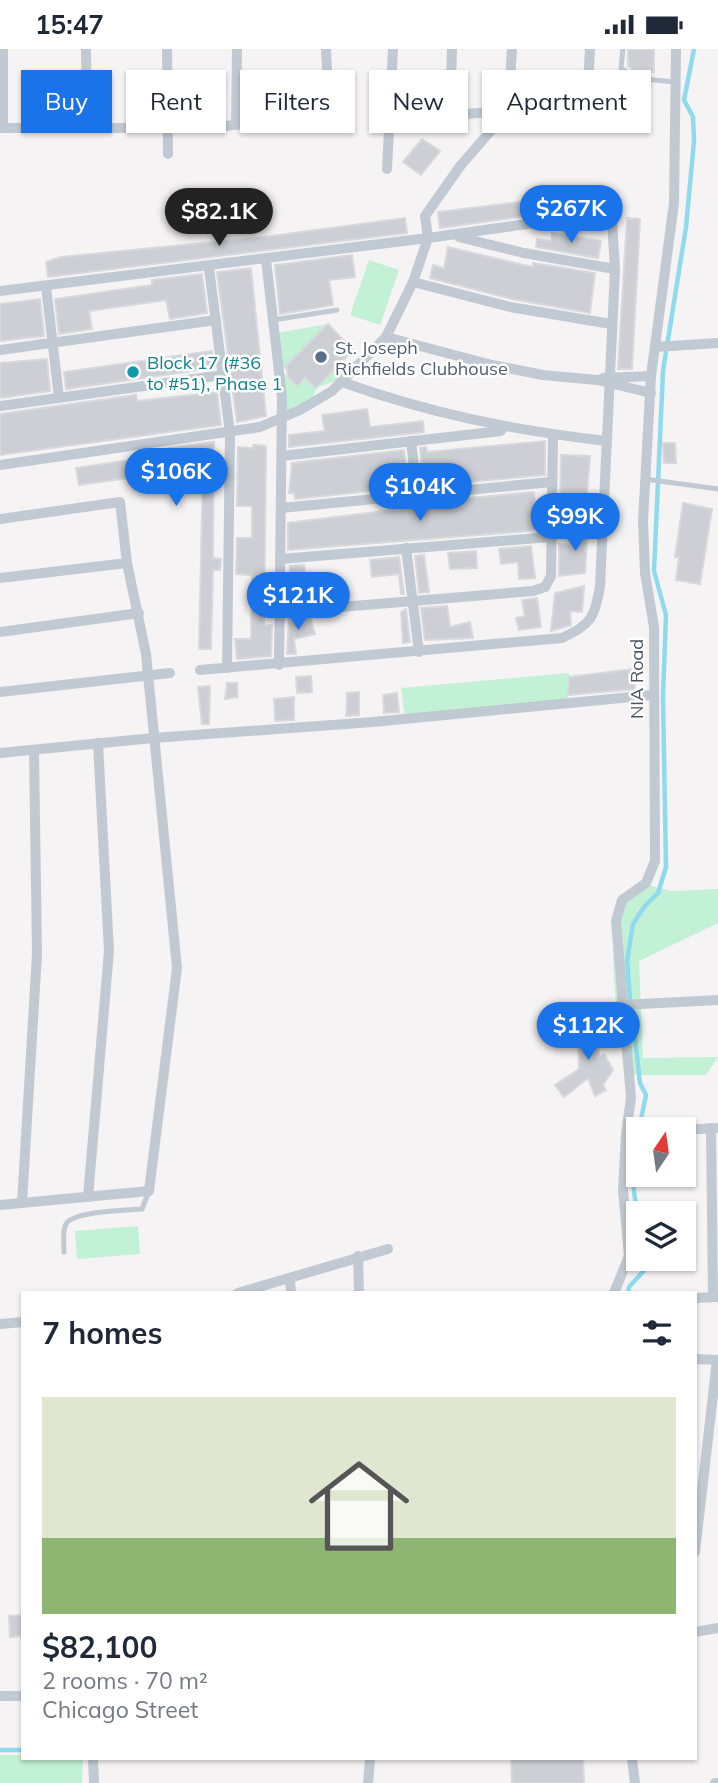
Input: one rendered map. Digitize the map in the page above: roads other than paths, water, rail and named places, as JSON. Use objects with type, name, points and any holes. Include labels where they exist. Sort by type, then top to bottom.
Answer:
[{"type":"street","points":[[3,49],[1,128],[21,128]]},
{"type":"street","points":[[86,49],[86,70]]},
{"type":"street","points":[[167,49],[167,70]]},
{"type":"street","points":[[236,125],[237,49]]},
{"type":"street","points":[[226,125],[319,111],[326,102],[326,49]]},
{"type":"street","points":[[392,70],[393,49]]},
{"type":"street","points":[[451,70],[452,49]]},
{"type":"street","points":[[511,70],[512,49]]},
{"type":"street","points":[[589,70],[590,49]]},
{"type":"street","name":"NIA Road","points":[[633,1117],[616,921],[622,900],[646,883],[655,860],[652,695],[654,627],[645,573],[645,479],[651,376],[674,203],[676,49]]},
{"type":"street","points":[[168,133],[168,154]]},
{"type":"street","points":[[387,169],[389,133]]},
{"type":"street","points":[[0,465],[230,433],[283,418],[332,391],[386,337],[413,282],[428,238],[425,216],[461,165],[489,133]]},
{"type":"street","points":[[0,291],[209,268],[605,214],[612,221],[615,269],[600,586],[597,608],[591,620],[562,638],[200,670]]},
{"type":"street","points":[[453,235],[524,253],[615,269]]},
{"type":"street","points":[[266,260],[283,418],[279,665]]},
{"type":"street","points":[[209,268],[230,433],[227,668]]},
{"type":"street","points":[[413,282],[510,307],[611,324]]},
{"type":"street","points":[[46,286],[55,342],[59,398]]},
{"type":"street","points":[[0,350],[216,320]]},
{"type":"street","points":[[386,337],[492,365],[543,375],[609,381],[651,393]]},
{"type":"street","points":[[655,347],[718,343]]},
{"type":"street","points":[[0,406],[223,375]]},
{"type":"street","points":[[609,381],[651,376]]},
{"type":"street","points":[[342,382],[406,404],[511,430],[606,441]]},
{"type":"street","points":[[282,456],[511,430]]},
{"type":"street","points":[[280,612],[533,591],[545,587],[551,576],[553,435]]},
{"type":"street","points":[[411,441],[417,495]]},
{"type":"street","points":[[281,508],[551,482]]},
{"type":"street","points":[[0,519],[120,502],[127,563],[139,613],[148,674],[177,968],[149,1191],[0,1205]]},
{"type":"street","points":[[280,559],[550,537]]},
{"type":"street","points":[[407,548],[419,652]]},
{"type":"street","points":[[0,578],[127,563]]},
{"type":"street","points":[[0,632],[139,613]]},
{"type":"street","points":[[0,692],[170,673]]},
{"type":"street","points":[[0,753],[153,737],[373,722],[652,695]]},
{"type":"street","points":[[88,1197],[108,951],[98,743]]},
{"type":"street","points":[[22,1203],[37,954],[34,751]]},
{"type":"street","points":[[622,1005],[718,1000]]},
{"type":"street","points":[[696,1129],[715,1128],[716,1241],[715,1297],[697,1298]]},
{"type":"street","name":"NIA Road","points":[[615,1291],[629,1256],[623,1192],[626,1176]]},
{"type":"street","points":[[245,1291],[388,1249]]},
{"type":"street","points":[[358,1256],[359,1291]]},
{"type":"street","points":[[290,1278],[290,1291]]},
{"type":"street","points":[[0,1324],[21,1322]]},
{"type":"street","points":[[697,1359],[718,1360],[697,1535]]},
{"type":"street","points":[[697,1632],[718,1628]]},
{"type":"street","points":[[0,1696],[21,1696]]},
{"type":"street","points":[[93,1760],[94,1783]]},
{"type":"street","points":[[368,1783],[370,1760]]},
{"type":"street","points":[[632,1760],[635,1783]]},
{"type":"lane","points":[[623,49],[621,68],[629,76],[675,82]]},
{"type":"lane","points":[[273,320],[337,310]]},
{"type":"lane","points":[[645,479],[718,489]]},
{"type":"lane","points":[[64,1252],[65,1225],[69,1220],[89,1214],[142,1209],[149,1191]]},
{"type":"lane","points":[[88,1197],[89,1214]]},
{"type":"waterway","points":[[630,998],[627,961],[633,924],[644,907],[658,893],[666,867],[663,696],[666,615],[654,571],[663,371],[686,227],[694,141],[693,117],[684,100],[694,49]]},
{"type":"waterway","points":[[632,1010],[640,1083],[646,1095],[641,1117]]},
{"type":"waterway","points":[[634,1187],[636,1201]]},
{"type":"waterway","points":[[628,1291],[643,1271]]},
{"type":"waterway","points":[[0,1750],[21,1750]]},
{"type":"place","name":"St. Joseph Richfields Clubhouse","points":[[321,357]]},
{"type":"place","name":"Block 17 (#36 to #51), Phase 1","points":[[133,372]]}]
